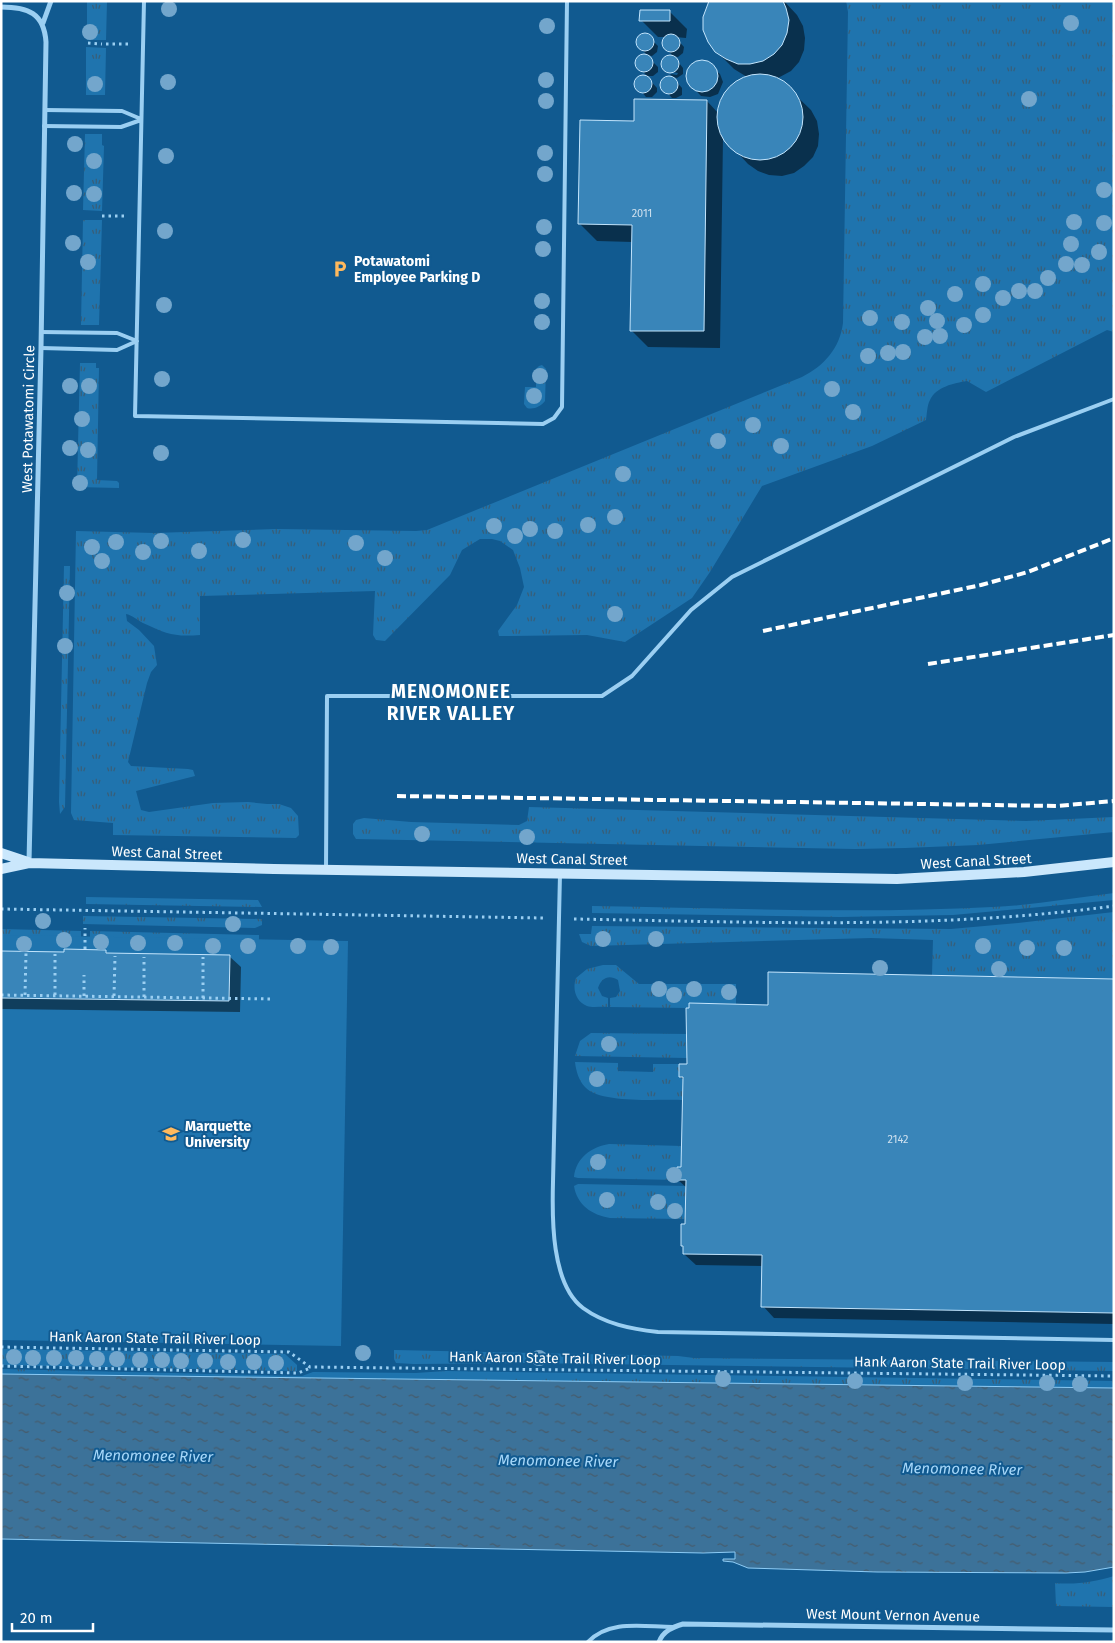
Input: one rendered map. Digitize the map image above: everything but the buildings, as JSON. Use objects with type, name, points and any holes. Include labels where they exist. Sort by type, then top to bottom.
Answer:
[{"type":"street","points":[[24,1],[24,9]]},
{"type":"street","points":[[1,7],[24,9],[43,23],[51,1]]},
{"type":"street","name":"West Potawatomi Circle","points":[[29,863],[42,332],[46,42],[43,23]]},
{"type":"street","name":"West Canal Street","points":[[1,853],[29,863]]},
{"type":"street","name":"West Canal Street","points":[[1,869],[29,863],[326,870],[897,879],[1024,872],[1114,862]]},
{"type":"street","name":"West Mount Vernon Avenue","points":[[673,1627],[683,1624],[704,1624],[1114,1630]]},
{"type":"street","points":[[659,1642],[664,1632],[673,1627]]},
{"type":"lane","points":[[144,1],[135,416],[543,424],[554,418],[562,407],[567,1]]},
{"type":"lane","points":[[45,110],[122,111],[141,120]]},
{"type":"lane","points":[[44,126],[121,127],[141,120]]},
{"type":"lane","points":[[42,332],[117,333],[137,341]]},
{"type":"lane","points":[[41,348],[117,350],[137,341]]},
{"type":"lane","points":[[326,870],[327,696],[602,696],[632,676],[691,610],[732,577],[1014,437],[1114,399]]},
{"type":"lane","points":[[560,873],[552,1182],[553,1216],[557,1255],[566,1287],[581,1307],[606,1321],[630,1329],[658,1332],[1114,1340]]},
{"type":"lane","points":[[588,1642],[596,1634],[614,1626],[673,1627]]},
{"type":"path","points":[[88,43],[143,45]]},
{"type":"path","points":[[102,216],[139,216]]},
{"type":"path","points":[[85,928],[85,949]]},
{"type":"path","points":[[25,995],[26,953]]},
{"type":"path","points":[[55,954],[55,996]]},
{"type":"path","points":[[114,996],[115,956]]},
{"type":"path","points":[[144,957],[144,997]]},
{"type":"path","points":[[203,957],[203,998]]},
{"type":"path","points":[[84,975],[84,996]]},
{"type":"path","points":[[1,995],[272,999]]},
{"type":"path","name":"Hank Aaron State Trail River Loop","points":[[1,1346],[289,1352],[310,1367],[1114,1376]]},
{"type":"path","points":[[1,1366],[298,1372],[310,1367]]},
{"type":"green space","points":[[87,1],[107,1],[106,40],[87,40]]},
{"type":"green space","points":[[846,1],[1114,1],[1114,332],[1107,330],[986,392],[967,381],[946,386],[936,392],[930,400],[926,420],[872,446],[762,486],[692,598],[625,642],[587,635],[499,636],[498,631],[517,605],[524,587],[520,568],[513,550],[500,541],[492,539],[480,539],[462,550],[450,575],[385,641],[376,640],[373,635],[375,591],[200,596],[200,635],[183,636],[171,634],[151,627],[126,614],[127,621],[139,630],[154,646],[157,665],[151,672],[147,683],[128,762],[131,766],[193,770],[195,776],[136,791],[141,810],[149,812],[213,803],[248,802],[279,804],[291,808],[298,816],[299,835],[296,838],[113,835],[113,823],[74,820],[71,813],[76,531],[154,533],[276,529],[427,530],[802,377],[824,362],[835,348],[843,323],[848,12]]},
{"type":"green space","points":[[86,47],[106,48],[105,95],[86,95]]},
{"type":"green space","points":[[85,134],[102,134],[102,145],[104,146],[102,211],[83,210]]},
{"type":"green space","points":[[83,220],[102,220],[99,325],[81,325]]},
{"type":"green space","points":[[80,363],[96,363],[96,368],[99,368],[97,480],[117,481],[119,488],[77,487]]},
{"type":"green space","points":[[542,365],[546,369],[545,401],[537,407],[527,408],[524,404],[525,387],[536,387],[536,369]]},
{"type":"green space","points":[[64,566],[70,566],[65,807],[60,814],[59,802]]},
{"type":"green space","points":[[529,807],[1026,821],[1114,817],[1114,832],[978,845],[855,849],[356,839],[353,834],[353,824],[356,820],[364,818],[411,822],[519,825],[527,821]]},
{"type":"green space","points":[[1114,893],[1114,900],[953,915],[839,917],[592,913],[592,906],[793,910],[943,909],[1024,905]]},
{"type":"green space","points":[[86,897],[258,900],[262,907],[86,904]]},
{"type":"green space","points":[[1114,912],[1114,979],[932,975],[933,940],[871,938],[591,946],[582,942],[579,934],[591,934],[592,926],[951,929]]},
{"type":"green space","points":[[83,916],[262,919],[262,925],[255,928],[83,924]]},
{"type":"green space","points":[[1,929],[81,931],[81,942],[1,951]]},
{"type":"green space","points":[[90,931],[259,935],[258,988],[90,943]]},
{"type":"green space","name":"Marquette University","points":[[1,935],[348,941],[341,1346],[1,1340]]},
{"type":"green space","points":[[603,965],[616,965],[639,984],[736,984],[736,1004],[689,1003],[689,1008],[610,1007],[610,998],[616,997],[620,991],[618,980],[609,977],[603,979],[598,988],[602,996],[608,998],[608,1007],[587,1006],[576,995],[574,986],[576,978],[587,969]]},
{"type":"green space","points":[[591,1033],[688,1034],[687,1058],[575,1056],[580,1041]]},
{"type":"green space","points":[[575,1062],[618,1063],[618,1071],[653,1072],[653,1064],[679,1064],[679,1077],[683,1077],[682,1100],[630,1100],[603,1096],[585,1087],[577,1072]]},
{"type":"green space","points":[[609,1144],[682,1146],[681,1167],[677,1167],[677,1180],[574,1177],[578,1164],[586,1154],[596,1148]]},
{"type":"green space","points":[[578,1184],[686,1186],[685,1219],[603,1217],[591,1212],[578,1199],[574,1186]]},
{"type":"green space","points":[[1,1349],[285,1354],[297,1365],[297,1371],[1,1365]]},
{"type":"green space","points":[[394,1350],[678,1356],[694,1358],[1114,1362],[1114,1371],[524,1363],[414,1364],[396,1363]]},
{"type":"green space","points":[[1,1369],[302,1376],[313,1372],[416,1373],[446,1371],[1114,1381],[1114,1388],[1,1374]]},
{"type":"green space","points":[[1114,1576],[1114,1607],[1056,1606],[1055,1583],[1070,1584]]},
{"type":"water","name":"Menomonee River","points":[[1,1374],[1114,1388],[1114,1567],[1066,1573],[877,1572],[748,1568],[733,1562],[723,1561],[723,1559],[735,1559],[735,1552],[703,1553],[1,1539]]},
{"type":"railway","points":[[763,631],[981,585],[1028,572],[1114,538]]},
{"type":"railway","points":[[928,664],[1114,635]]},
{"type":"railway","points":[[397,796],[1057,806],[1114,801]]},
{"type":"place","name":"Potawatomi Employee Parking D","points":[[340,269]]},
{"type":"place","name":"Marquette University","points":[[171,1134]]},
{"type":"district","name":"MENOMONEE RIVER VALLEY","points":[[451,702]]}]
